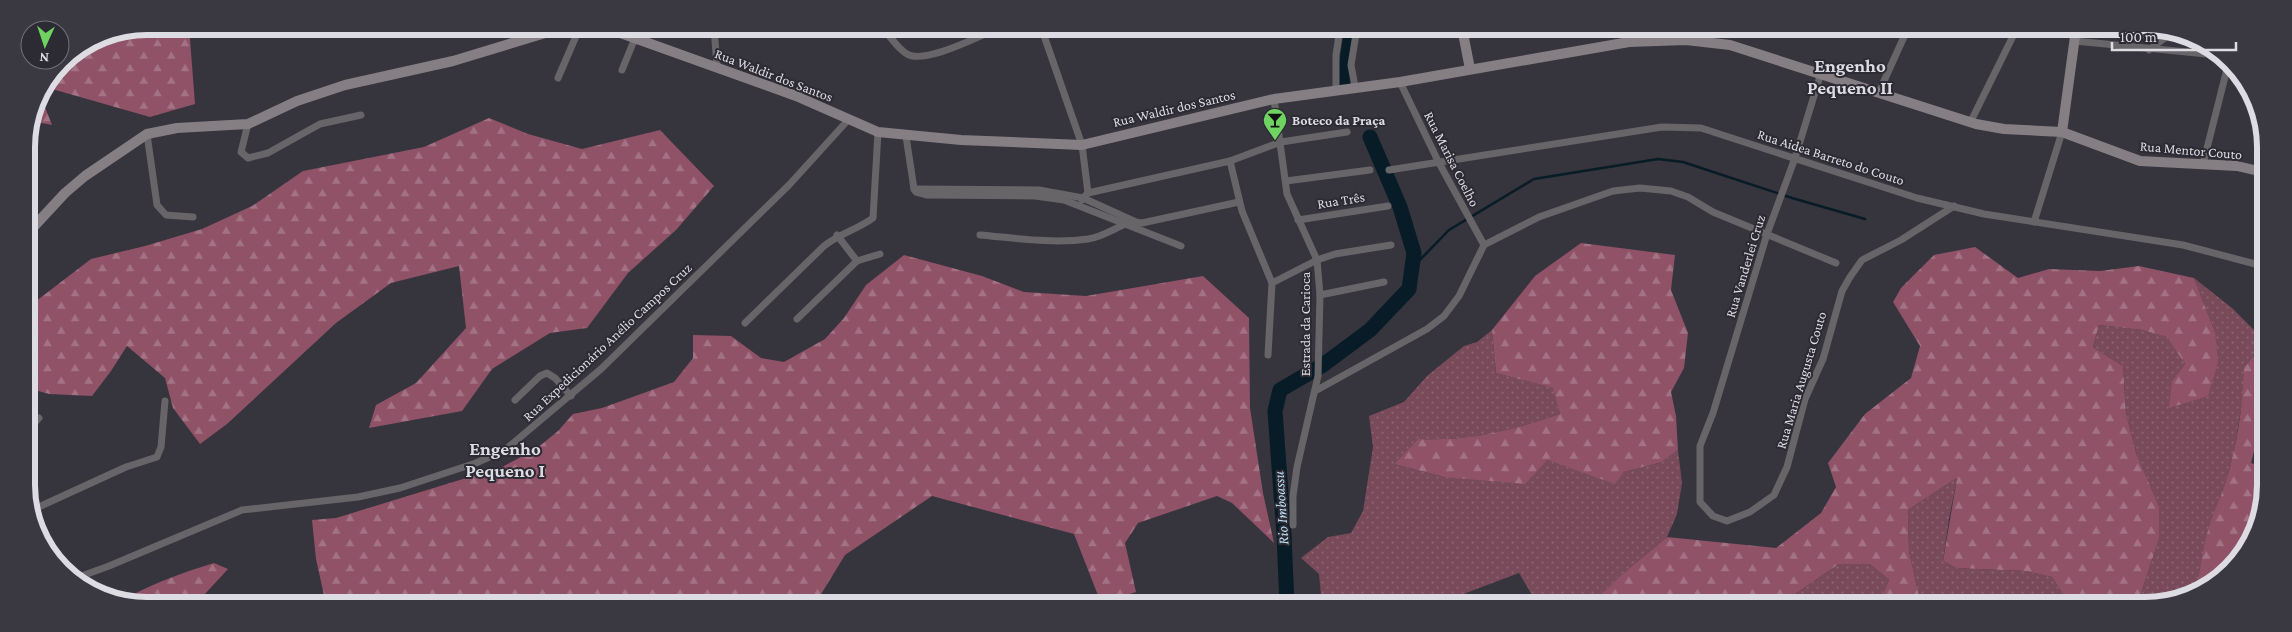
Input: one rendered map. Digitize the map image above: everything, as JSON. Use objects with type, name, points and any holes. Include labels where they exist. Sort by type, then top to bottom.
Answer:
[{"type":"street","points":[[35,226],[85,176],[147,134],[177,128],[248,124],[297,101],[345,85],[453,61],[539,35]]},
{"type":"street","points":[[558,78],[577,35]]},
{"type":"street","name":"Rua Waldir dos Santos","points":[[624,35],[717,66],[796,96],[878,132],[961,140],[1082,145],[1274,99],[1400,82],[1629,42],[1705,41],[1730,45],[1772,59]]},
{"type":"street","points":[[715,35],[717,66]]},
{"type":"street","points":[[889,35],[902,51],[918,58],[931,55],[981,35]]},
{"type":"street","points":[[1044,35],[1082,145],[1085,195],[1080,206]]},
{"type":"street","points":[[1336,90],[1336,55],[1339,35]]},
{"type":"street","points":[[1354,87],[1351,65],[1356,35]]},
{"type":"street","points":[[1463,35],[1470,70]]},
{"type":"street","points":[[1671,35],[1671,40]]},
{"type":"street","points":[[1879,92],[1905,35]]},
{"type":"street","points":[[1970,122],[2014,35]]},
{"type":"street","points":[[2034,222],[2062,132],[2075,35]]},
{"type":"street","points":[[2149,50],[2166,37]]},
{"type":"street","points":[[622,70],[635,38]]},
{"type":"street","points":[[2075,41],[2149,50],[2207,54]]},
{"type":"street","name":"Rua Mentor Couto","points":[[1772,59],[1821,73],[1970,122],[2004,129],[2062,132],[2140,161],[2237,166],[2257,170]]},
{"type":"street","points":[[2203,164],[2227,72]]},
{"type":"street","name":"Rua Vanderlei Cruz","points":[[1699,467],[1700,446],[1713,413],[1767,234],[1795,158],[1821,73]]},
{"type":"street","name":"Rua Marisa Coelho","points":[[1400,82],[1438,161],[1484,245]]},
{"type":"street","name":"Estrada da Carioca","points":[[1274,99],[1282,142],[1287,194],[1317,260],[1320,294],[1317,390],[1297,467],[1293,525]]},
{"type":"street","points":[[248,124],[241,152],[248,158],[268,153],[320,124],[360,115]]},
{"type":"street","name":"Rua Expedicionário Anélio Campos Cruz","points":[[82,576],[242,510],[358,497],[400,488],[476,463],[505,450],[571,396],[789,186],[849,119]]},
{"type":"street","name":"Rua Aidea Barreto do Couto","points":[[1389,170],[1438,161],[1682,126],[1710,130],[1917,198],[2034,222],[2183,245],[2257,264]]},
{"type":"street","points":[[745,323],[838,235],[873,218],[878,132]]},
{"type":"street","points":[[915,190],[1039,190],[1085,195],[1230,161],[1282,142],[1347,132]]},
{"type":"street","points":[[147,134],[157,205],[166,215],[193,217]]},
{"type":"street","points":[[906,136],[915,190]]},
{"type":"street","points":[[1230,161],[1239,202],[1272,282],[1268,356]]},
{"type":"street","points":[[1286,180],[1370,170]]},
{"type":"street","points":[[1317,390],[1427,329],[1444,316],[1459,296],[1484,245],[1539,217],[1613,191],[1640,188],[1679,194],[1713,212],[1836,263]]},
{"type":"street","points":[[915,190],[927,195],[1051,198],[1080,206],[1123,225],[1181,246]]},
{"type":"street","points":[[1085,195],[1136,222],[1142,223],[1239,202]]},
{"type":"street","name":"Rua Três","points":[[1298,220],[1388,206]]},
{"type":"street","name":"Rua Maria Augusta Couto","points":[[1699,467],[1700,502],[1713,516],[1727,521],[1738,518],[1774,495],[1788,467],[1805,399],[1822,359],[1842,291],[1850,277],[1862,260],[1901,240],[1954,206]]},
{"type":"street","points":[[980,235],[1028,239],[1088,239],[1102,236],[1123,225]]},
{"type":"street","points":[[838,235],[856,261]]},
{"type":"street","points":[[1272,282],[1317,260],[1335,254],[1391,245]]},
{"type":"street","points":[[797,319],[856,261],[880,254]]},
{"type":"street","points":[[1320,294],[1384,282]]},
{"type":"street","points":[[515,400],[540,376],[548,373],[571,396]]},
{"type":"street","points":[[37,508],[126,467],[157,457],[161,447],[165,401]]},
{"type":"street","points":[[35,422],[38,418]]},
{"type":"shaded area","points":[[2194,278],[2232,308],[2257,333],[2257,353],[2244,367],[2244,391],[2234,452],[2198,583],[2167,595],[2140,597],[2159,539],[2159,506],[2136,453],[2126,413],[2123,366],[2093,347],[2099,325],[2142,330],[2168,337],[2185,364],[2172,381],[2215,332]]},
{"type":"shaded area","points":[[1492,330],[1496,373],[1554,388],[1560,414],[1490,434],[1456,438],[1418,439],[1394,464],[1444,477],[1547,460],[1615,483],[1624,472],[1662,462],[1678,450],[1682,483],[1677,514],[1667,537],[1620,576],[1598,597],[1533,597],[1519,573],[1459,597],[1320,597],[1319,574],[1301,558],[1328,537],[1351,533],[1363,511],[1373,447],[1369,416],[1404,402],[1427,376],[1464,346],[1477,342]]},
{"type":"shaded area","points":[[1957,478],[1943,561],[1956,568],[2025,571],[2052,577],[2065,597],[1919,597],[1909,551],[1908,510]]},
{"type":"shaded area","points":[[1839,564],[1870,564],[1889,580],[1882,597],[1791,597]]},
{"type":"green space","points":[[140,35],[190,35],[195,104],[150,117],[52,89],[63,73],[66,70],[70,70],[70,66],[79,58],[111,41]]},
{"type":"green space","points":[[44,104],[52,125],[38,122]]},
{"type":"green space","points":[[489,118],[528,134],[582,149],[660,130],[714,186],[676,230],[628,273],[587,328],[550,333],[492,369],[462,411],[369,428],[376,405],[416,383],[466,328],[459,266],[391,283],[336,323],[227,424],[200,444],[173,408],[165,378],[127,346],[92,396],[49,394],[35,390],[35,302],[91,259],[145,246],[202,229],[252,206],[303,171],[424,147]]},
{"type":"green space","points":[[1581,243],[1675,255],[1671,290],[1688,333],[1684,368],[1671,392],[1676,416],[1678,450],[1662,462],[1624,472],[1615,484],[1547,460],[1525,484],[1444,477],[1394,464],[1418,439],[1456,438],[1490,434],[1560,414],[1553,388],[1496,373],[1492,330],[1535,276]]},
{"type":"green space","points":[[1975,247],[2018,278],[2049,269],[2100,271],[2139,266],[2194,278],[2215,332],[2218,362],[2208,396],[2169,408],[2172,381],[2185,364],[2167,337],[2142,330],[2099,325],[2093,347],[2123,366],[2126,413],[2136,453],[2159,506],[2159,539],[2140,597],[2065,597],[2052,577],[2025,571],[1956,568],[1943,561],[1957,478],[1908,510],[1909,551],[1919,597],[1882,597],[1889,580],[1870,564],[1839,564],[1791,597],[1598,597],[1620,576],[1667,537],[1776,548],[1821,513],[1836,487],[1828,463],[1865,414],[1911,378],[1920,346],[1893,302],[1901,288],[1934,255]]},
{"type":"green space","points":[[904,255],[982,276],[1024,292],[1086,296],[1203,276],[1249,318],[1250,408],[1263,493],[1274,543],[1232,503],[1217,496],[1138,523],[1125,543],[1136,592],[1120,597],[1099,597],[1074,534],[932,496],[845,555],[819,597],[324,597],[316,559],[312,520],[336,518],[502,467],[536,449],[558,431],[573,414],[602,408],[674,382],[693,358],[693,335],[731,336],[761,358],[784,362],[825,339],[844,318],[866,285]]},
{"type":"green space","points":[[2257,353],[2257,440],[2251,463],[2257,465],[2255,507],[2242,541],[2234,553],[2219,569],[2197,584],[2207,535],[2233,456],[2241,411],[2244,367]]},
{"type":"green space","points":[[214,563],[228,569],[204,595],[204,597],[131,596],[150,586]]},
{"type":"waterway","points":[[1344,80],[1351,35]]},
{"type":"waterway","name":"Rio Imboassu","points":[[1287,597],[1275,411],[1280,390],[1323,365],[1370,330],[1409,289],[1414,253],[1400,207],[1370,137]]},
{"type":"waterway","points":[[1412,268],[1449,230],[1534,179],[1658,159],[1683,162],[1792,198],[1865,219]]},
{"type":"place","name":"Boteco da Praça","points":[[1275,141]]},
{"type":"district","name":"Engenho Pequeno II","points":[[1850,76]]},
{"type":"district","name":"Engenho Pequeno I","points":[[505,459]]}]
